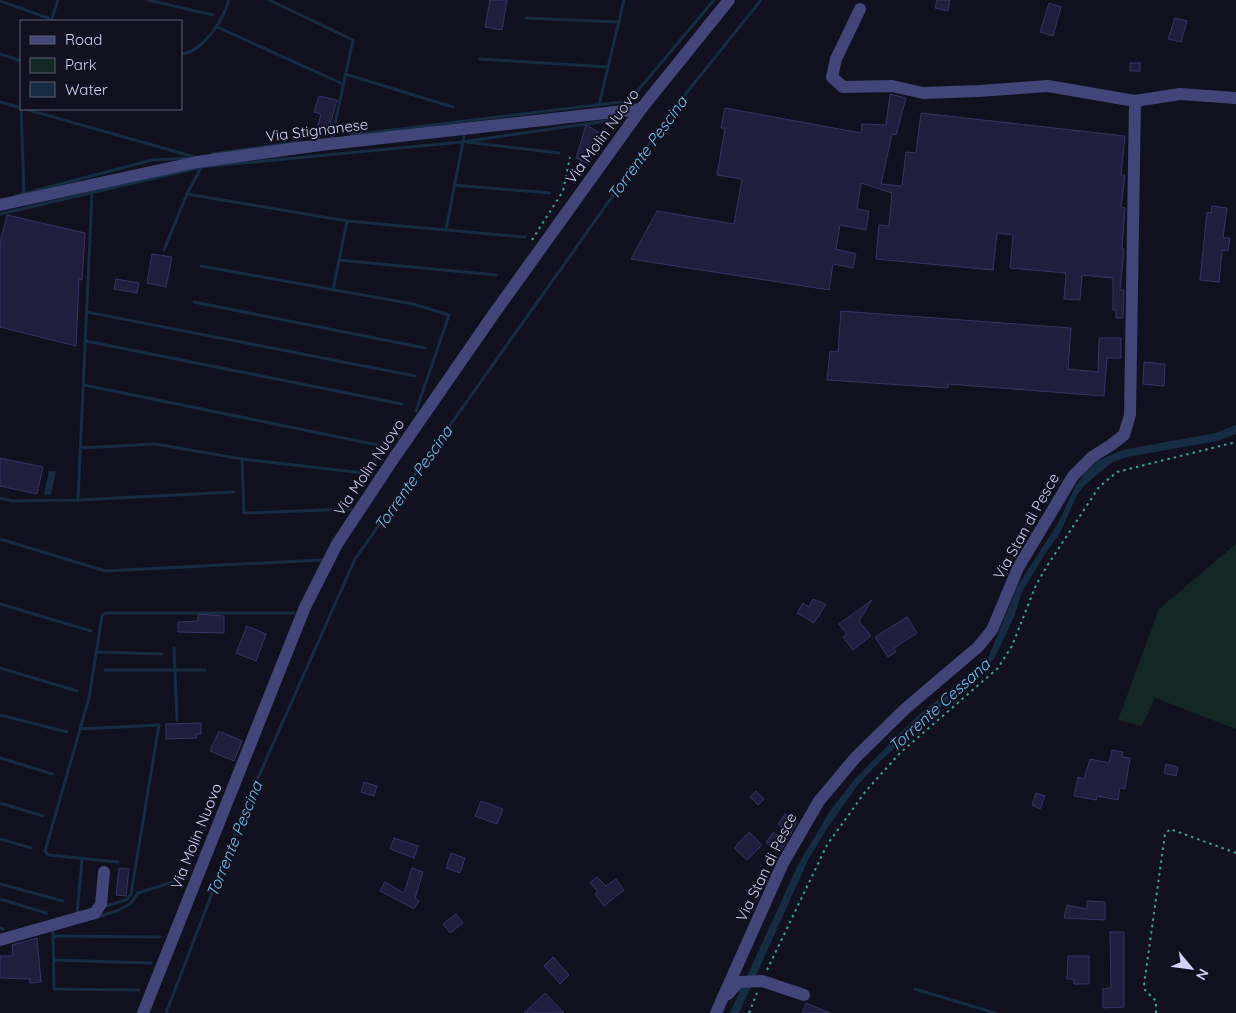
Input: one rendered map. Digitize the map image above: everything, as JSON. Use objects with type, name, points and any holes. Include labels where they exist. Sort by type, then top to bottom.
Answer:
[{"type":"street","name":"Via Molin Nuovo","points":[[143,1013],[305,607],[338,544],[394,458],[476,339],[641,109],[729,0]]},
{"type":"street","points":[[860,9],[836,59],[832,77],[843,87],[892,86],[923,92],[979,91],[1048,86],[1135,101],[1180,94],[1236,98]]},
{"type":"street","name":"Via Stan di Pesce","points":[[717,1009],[783,863],[819,801],[877,736],[988,636],[1018,568],[1073,476],[1092,457],[1112,446],[1124,435],[1130,415],[1135,101]]},
{"type":"street","name":"Via Stignanese","points":[[0,205],[197,162],[320,145],[641,109]]},
{"type":"street","points":[[0,940],[95,913],[101,904],[104,872]]},
{"type":"street","points":[[717,1009],[734,986],[742,982],[762,981],[804,995]]},
{"type":"path","points":[[531,240],[563,191],[570,157]]},
{"type":"path","points":[[749,1013],[762,981],[827,845],[866,792],[900,753],[998,668],[1012,646],[1036,585],[1099,487],[1117,472],[1236,442]]},
{"type":"path","points":[[1156,1013],[1156,1001],[1145,990],[1144,985],[1164,834],[1170,829],[1236,853]]},
{"type":"green space","points":[[1236,544],[1236,729],[1155,698],[1142,726],[1118,720],[1159,609]]},
{"type":"water","name":"Torrente Cessana","points":[[1236,425],[1236,434],[1218,441],[1127,457],[1111,463],[1085,485],[1077,495],[1060,533],[1022,592],[1014,617],[994,659],[878,763],[857,786],[826,830],[809,858],[739,1013],[730,1013],[798,865],[830,811],[854,780],[916,717],[979,667],[989,656],[1018,585],[1057,525],[1076,485],[1086,472],[1098,461],[1122,450],[1215,433]]},
{"type":"water","points":[[49,471],[56,471],[51,495],[44,494]]},
{"type":"building","points":[[490,0],[507,0],[502,30],[485,27]]},
{"type":"building","points":[[937,0],[950,0],[948,11],[935,8]]},
{"type":"building","points":[[1049,3],[1061,7],[1053,36],[1040,32]]},
{"type":"building","points":[[1175,18],[1187,21],[1181,42],[1168,39]]},
{"type":"building","points":[[1130,63],[1140,63],[1140,71],[1130,71]]},
{"type":"building","points":[[890,94],[906,98],[896,135],[892,134],[881,184],[902,186],[906,152],[916,153],[921,113],[1125,136],[1121,175],[1125,175],[1121,207],[1125,208],[1120,290],[1124,290],[1123,318],[1116,318],[1116,310],[1113,310],[1113,278],[1082,275],[1080,300],[1064,299],[1066,273],[1010,268],[1013,235],[997,233],[993,270],[876,259],[879,225],[889,226],[892,193],[861,183],[857,209],[869,211],[866,230],[840,225],[836,249],[856,254],[853,268],[833,264],[829,290],[631,259],[657,211],[734,224],[742,179],[717,175],[725,128],[721,128],[725,108],[861,133],[862,124],[886,125]]},
{"type":"building","points":[[319,96],[337,100],[327,136],[316,133],[321,114],[314,112]]},
{"type":"building","points":[[586,125],[604,135],[597,152],[594,151],[589,164],[576,158]]},
{"type":"building","points":[[1212,206],[1227,208],[1223,238],[1230,238],[1228,251],[1222,250],[1219,282],[1200,280],[1207,212],[1211,213]]},
{"type":"building","points":[[7,215],[85,233],[82,280],[79,279],[76,346],[0,327],[0,243]]},
{"type":"building","points":[[152,254],[172,257],[166,287],[147,283]]},
{"type":"building","points":[[116,279],[139,283],[137,293],[114,289]]},
{"type":"building","points":[[841,311],[1071,328],[1068,369],[1098,372],[1099,338],[1121,338],[1121,358],[1107,358],[1104,396],[948,384],[948,388],[827,380],[830,351],[838,352]]},
{"type":"building","points":[[1144,362],[1165,364],[1164,386],[1143,384]]},
{"type":"building","points":[[0,458],[43,467],[37,494],[0,486]]},
{"type":"building","points":[[813,599],[826,604],[814,623],[797,613],[803,603],[809,607]]},
{"type":"building","points":[[872,600],[859,621],[871,636],[853,650],[843,637],[847,634],[839,624]]},
{"type":"building","points":[[198,614],[224,616],[224,633],[178,632],[178,622],[198,621]]},
{"type":"building","points":[[907,617],[917,633],[894,648],[896,652],[888,657],[875,637]]},
{"type":"building","points":[[247,626],[266,634],[256,661],[236,653]]},
{"type":"building","points":[[201,723],[201,734],[196,734],[197,738],[166,739],[166,724]]},
{"type":"building","points":[[219,731],[242,741],[234,761],[210,751]]},
{"type":"building","points":[[1112,750],[1123,752],[1122,757],[1130,758],[1125,789],[1120,788],[1118,800],[1097,796],[1096,800],[1074,796],[1078,777],[1084,779],[1090,759],[1109,763]]},
{"type":"building","points":[[1166,764],[1178,767],[1176,776],[1164,773]]},
{"type":"building","points":[[364,782],[377,786],[374,796],[361,792]]},
{"type":"building","points":[[756,791],[764,799],[758,805],[750,797]]},
{"type":"building","points":[[1036,793],[1045,796],[1040,809],[1032,805]]},
{"type":"building","points":[[481,801],[503,809],[497,824],[475,816]]},
{"type":"building","points":[[785,814],[797,822],[790,835],[778,824]]},
{"type":"building","points":[[749,832],[762,845],[747,860],[734,848]]},
{"type":"building","points":[[773,832],[786,842],[780,852],[766,843]]},
{"type":"building","points":[[394,838],[418,846],[414,858],[390,849]]},
{"type":"building","points":[[451,853],[465,858],[460,873],[446,868]]},
{"type":"building","points":[[119,868],[129,869],[126,896],[116,895]]},
{"type":"building","points":[[412,868],[423,872],[415,898],[419,901],[414,909],[380,891],[385,882],[404,893]]},
{"type":"building","points":[[597,877],[606,886],[616,879],[624,890],[604,906],[595,894],[598,892],[590,883]]},
{"type":"building","points":[[1087,901],[1105,902],[1105,920],[1064,918],[1067,905],[1087,909]]},
{"type":"building","points":[[456,914],[463,923],[450,933],[443,924]]},
{"type":"building","points":[[1110,932],[1124,932],[1124,1007],[1103,1008],[1103,989],[1111,988]]},
{"type":"building","points":[[37,938],[41,982],[30,983],[30,979],[0,978],[0,956],[13,956],[12,945]]},
{"type":"building","points":[[1068,956],[1089,956],[1089,984],[1074,984],[1074,979],[1067,979]]},
{"type":"building","points":[[553,957],[569,975],[560,984],[544,966]]},
{"type":"building","points":[[545,993],[564,1013],[524,1013]]},
{"type":"building","points":[[806,1003],[830,1013],[802,1013]]},
{"type":"waterway","points":[[51,20],[58,0]]},
{"type":"waterway","points":[[148,0],[213,15]]},
{"type":"waterway","points":[[182,54],[197,48],[211,34],[222,17],[229,0]]},
{"type":"waterway","points":[[269,0],[353,40],[332,138]]},
{"type":"waterway","points":[[599,105],[624,0]]},
{"type":"waterway","points":[[351,135],[629,101],[714,0]]},
{"type":"waterway","name":"Torrente Pescina","points":[[166,1013],[246,805],[355,559],[680,101],[761,0]]},
{"type":"waterway","points":[[0,1],[48,18]]},
{"type":"waterway","points":[[526,18],[618,22]]},
{"type":"waterway","points":[[217,27],[343,84]]},
{"type":"waterway","points":[[0,54],[20,61]]},
{"type":"waterway","points":[[480,59],[608,67]]},
{"type":"waterway","points":[[345,74],[453,107]]},
{"type":"waterway","points":[[0,102],[20,108]]},
{"type":"waterway","points":[[21,110],[24,193]]},
{"type":"waterway","points":[[29,110],[195,157]]},
{"type":"waterway","points":[[0,214],[202,167],[462,142],[620,119]]},
{"type":"waterway","points":[[446,230],[464,136]]},
{"type":"waterway","points":[[212,154],[298,142]]},
{"type":"waterway","points":[[467,142],[559,153]]},
{"type":"waterway","points":[[15,196],[152,160],[189,158]]},
{"type":"waterway","points":[[164,250],[187,194],[201,168]]},
{"type":"waterway","points":[[454,185],[550,193]]},
{"type":"waterway","points":[[78,500],[92,193]]},
{"type":"waterway","points":[[187,194],[347,221],[525,237]]},
{"type":"waterway","points":[[333,290],[347,221]]},
{"type":"waterway","points":[[339,260],[496,275]]},
{"type":"waterway","points":[[201,266],[413,304],[449,315],[416,411]]},
{"type":"waterway","points":[[194,302],[425,348]]},
{"type":"waterway","points":[[87,312],[415,376]]},
{"type":"waterway","points":[[86,341],[402,404]]},
{"type":"waterway","points":[[84,385],[378,445]]},
{"type":"waterway","points":[[81,448],[155,444],[242,459],[372,474]]},
{"type":"waterway","points":[[242,459],[244,513],[351,509]]},
{"type":"waterway","points":[[0,498],[12,501],[78,500],[234,492]]},
{"type":"waterway","points":[[0,539],[105,571],[321,560]]},
{"type":"waterway","points":[[0,604],[91,631]]},
{"type":"waterway","points":[[118,862],[48,855],[45,851],[89,698],[102,616],[105,613],[294,613]]},
{"type":"waterway","points":[[174,648],[177,720]]},
{"type":"waterway","points":[[98,652],[162,654]]},
{"type":"waterway","points":[[0,668],[77,691]]},
{"type":"waterway","points":[[105,670],[205,670]]},
{"type":"waterway","points":[[0,715],[67,732]]},
{"type":"waterway","points":[[80,729],[159,725],[131,894],[126,900],[105,906]]},
{"type":"waterway","points":[[0,758],[53,774]]},
{"type":"waterway","points":[[0,803],[43,816]]},
{"type":"waterway","points":[[0,839],[31,848]]},
{"type":"waterway","points":[[77,914],[82,860]]},
{"type":"waterway","points":[[97,917],[117,911],[130,904],[138,893],[186,878]]},
{"type":"waterway","points":[[0,884],[63,901]]},
{"type":"waterway","points":[[0,899],[46,913]]},
{"type":"waterway","points":[[53,929],[54,989],[139,990]]},
{"type":"waterway","points":[[53,936],[160,937]]},
{"type":"waterway","points":[[54,960],[151,963]]},
{"type":"waterway","points":[[915,989],[995,1013]]}]
